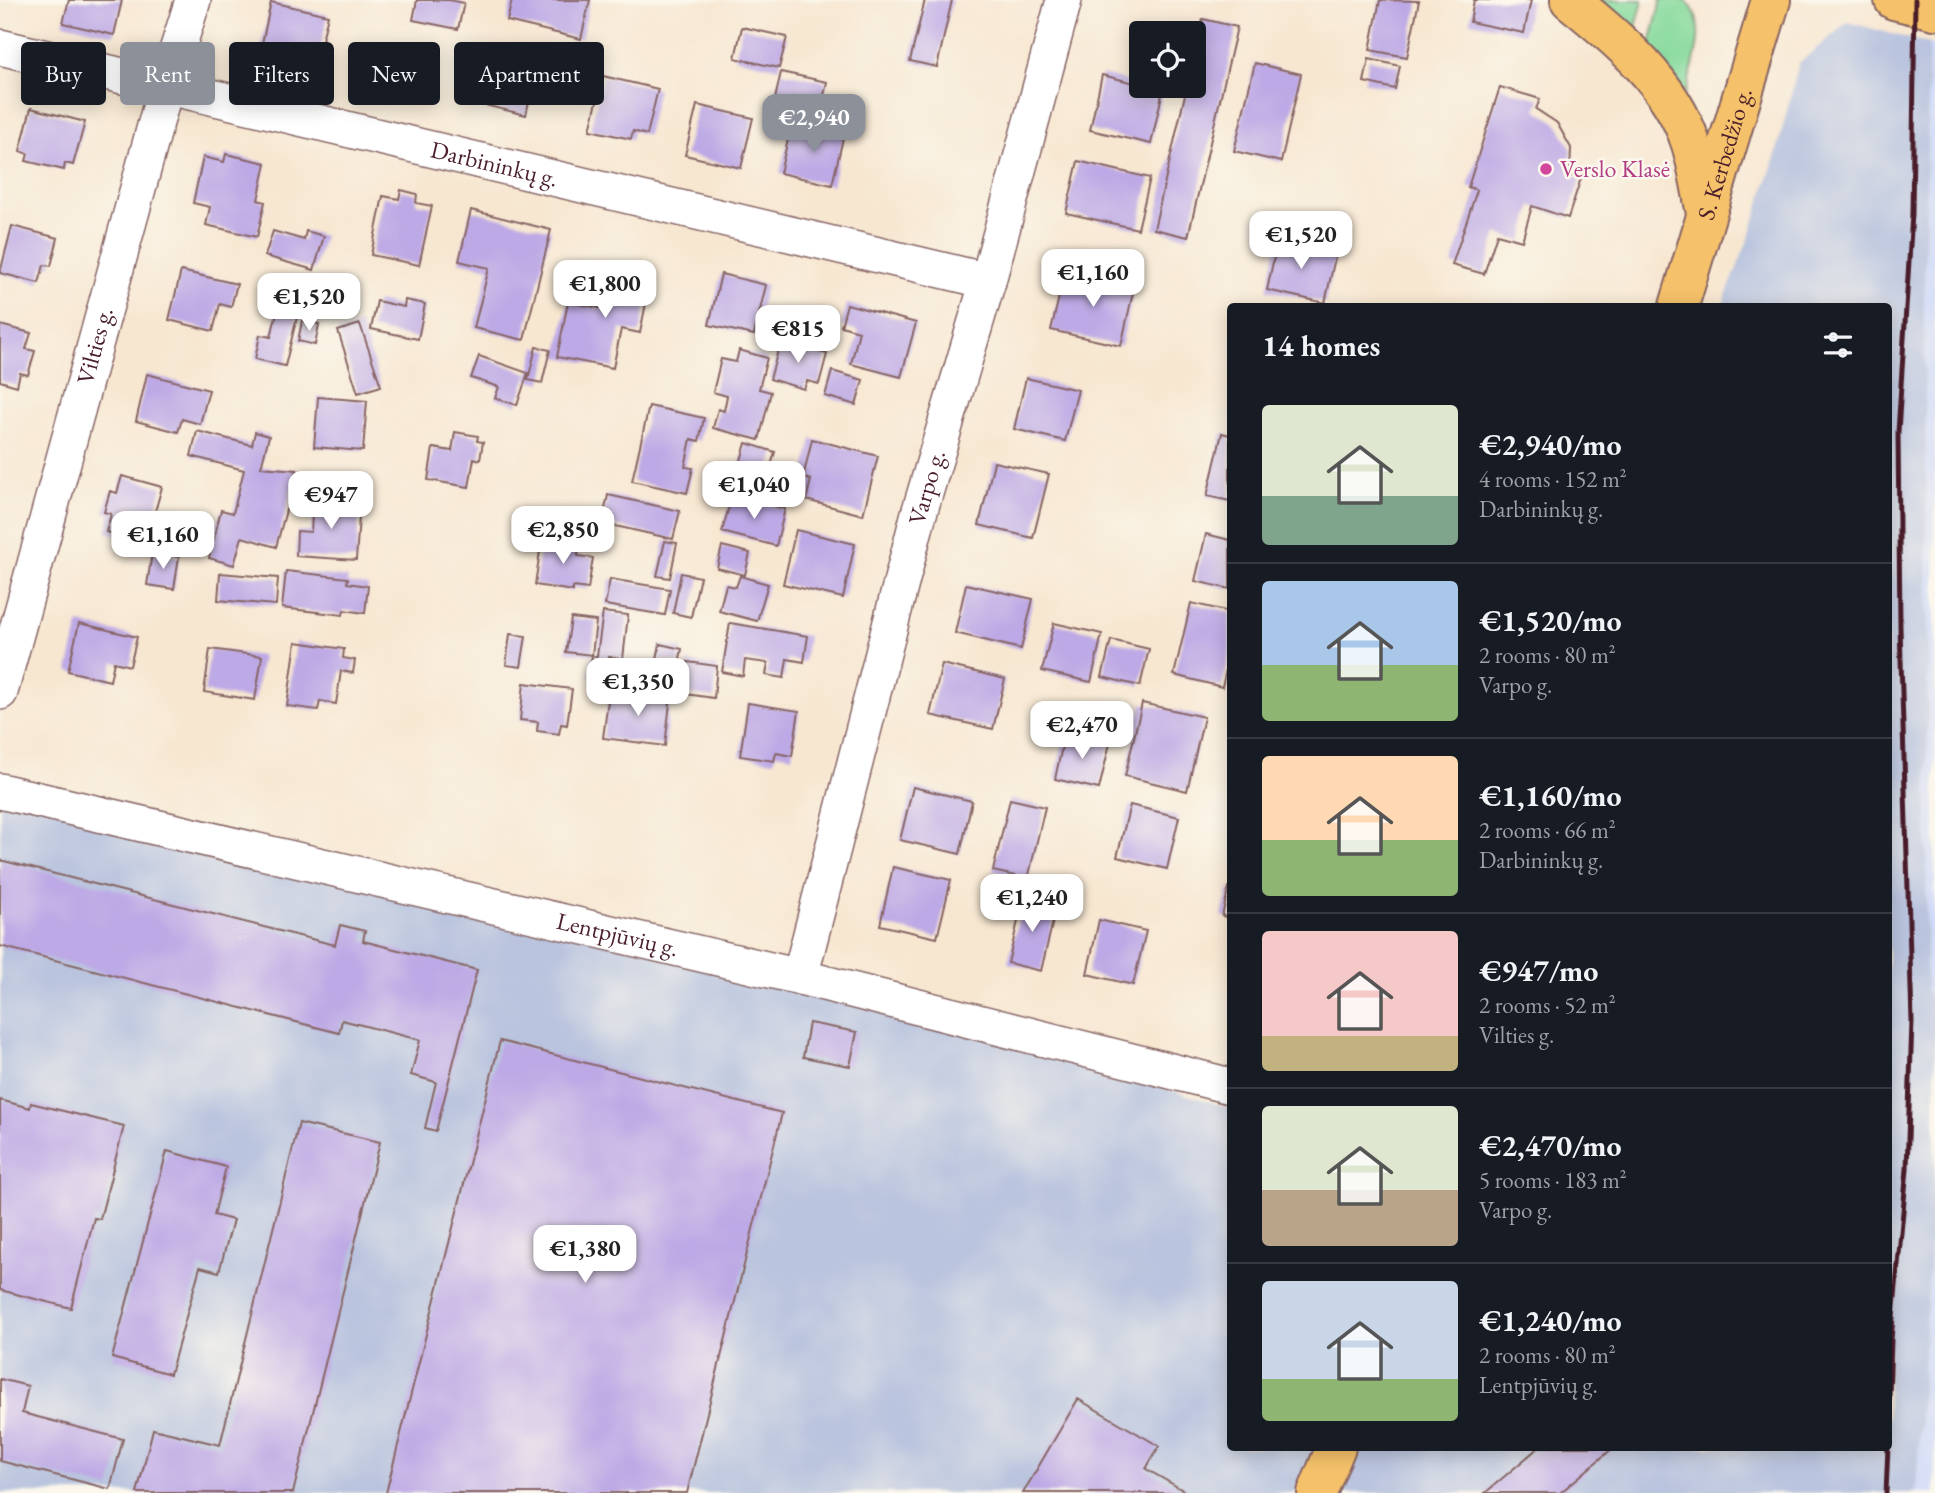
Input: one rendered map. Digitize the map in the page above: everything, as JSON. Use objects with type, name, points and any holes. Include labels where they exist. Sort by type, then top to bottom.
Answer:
[{"type":"main road","points":[[1570,0],[1606,29],[1642,65],[1666,95],[1680,117],[1691,144],[1707,215]]},
{"type":"main road","name":"S. Kerbedžio g.","points":[[1680,303],[1770,0]]},
{"type":"main road","points":[[1894,0],[1935,10]]},
{"type":"main road","points":[[1317,1493],[1334,1451]]},
{"type":"street","name":"Vilties g.","points":[[180,42],[193,0]]},
{"type":"street","name":"Varpo g.","points":[[800,978],[918,517],[988,281],[1064,0]]},
{"type":"street","name":"Darbininkų g.","points":[[0,47],[120,75]]},
{"type":"street","name":"Darbininkų g.","points":[[215,98],[988,281]]},
{"type":"street","name":"Vilties g.","points":[[0,692],[161,105]]},
{"type":"street","name":"Lentpjūvių g.","points":[[0,791],[800,978],[1227,1085]]},
{"type":"shaded area","points":[[1848,22],[1929,44],[1924,308],[1928,644],[1926,989],[1935,1011],[1935,1166],[1916,1493],[0,1493],[0,791],[799,977],[1227,1107],[1227,1451],[1892,1451],[1892,303],[1723,303],[1750,235],[1776,154],[1799,63]]},
{"type":"shaded area","points":[[1929,44],[1935,45],[1935,1011],[1926,989],[1928,644],[1924,308]]},
{"type":"shaded area","points":[[1935,1166],[1935,1493],[1916,1493]]},
{"type":"green space","points":[[1597,0],[1643,0],[1635,31]]},
{"type":"green space","points":[[1661,0],[1685,0],[1693,9],[1697,20],[1695,58],[1685,94],[1649,48]]},
{"type":"building","points":[[69,0],[122,0],[114,35],[63,23]]},
{"type":"building","points":[[417,0],[464,3],[458,29],[413,20]]},
{"type":"building","points":[[512,0],[590,0],[581,39],[507,21]]},
{"type":"building","points":[[925,0],[952,0],[937,67],[910,61]]},
{"type":"building","points":[[1380,0],[1419,1],[1407,57],[1370,50]]},
{"type":"building","points":[[1474,0],[1531,0],[1524,33],[1470,22]]},
{"type":"building","points":[[271,2],[328,15],[322,42],[262,42]]},
{"type":"building","points":[[1203,19],[1237,27],[1188,237],[1154,229],[1184,98],[1206,98],[1206,21]]},
{"type":"building","points":[[742,27],[787,37],[779,68],[735,58]]},
{"type":"building","points":[[1369,59],[1400,66],[1395,89],[1364,82]]},
{"type":"building","points":[[1255,63],[1301,74],[1281,162],[1234,151]]},
{"type":"building","points":[[781,72],[827,82],[821,109],[775,99]]},
{"type":"building","points":[[1102,75],[1129,82],[1129,98],[1161,98],[1151,144],[1090,130]]},
{"type":"building","points":[[604,76],[658,89],[647,135],[633,131],[631,139],[590,130],[596,105],[604,105]]},
{"type":"building","points":[[1500,87],[1540,99],[1536,109],[1557,123],[1571,148],[1570,175],[1581,178],[1568,218],[1532,206],[1522,241],[1497,234],[1484,274],[1452,265],[1477,190],[1468,187]]},
{"type":"building","points":[[484,105],[528,105],[526,115]]},
{"type":"building","points":[[697,105],[753,118],[741,168],[685,155]]},
{"type":"building","points":[[31,108],[85,122],[73,165],[65,163],[64,170],[26,161],[28,154],[20,151]]},
{"type":"building","points":[[817,123],[845,130],[832,185],[780,173],[790,131],[814,136]]},
{"type":"building","points":[[226,154],[266,163],[258,200],[265,202],[257,237],[206,225],[210,207],[193,203],[203,157],[224,162]]},
{"type":"building","points":[[1078,161],[1150,178],[1138,229],[1066,213]]},
{"type":"building","points":[[401,190],[417,194],[416,203],[432,206],[419,265],[371,255],[383,196],[399,199]]},
{"type":"building","points":[[471,210],[551,230],[524,340],[474,328],[489,268],[459,261]]},
{"type":"building","points":[[12,226],[58,238],[51,266],[44,265],[39,283],[0,273]]},
{"type":"building","points":[[273,231],[304,240],[306,231],[324,236],[314,270],[265,256]]},
{"type":"building","points":[[1278,239],[1336,253],[1325,303],[1267,290]]},
{"type":"building","points":[[608,269],[651,278],[640,333],[621,329],[613,368],[557,357],[568,302],[600,308]]},
{"type":"building","points":[[181,271],[237,284],[231,307],[220,304],[213,331],[169,320]]},
{"type":"building","points":[[1065,272],[1134,288],[1121,346],[1051,330]]},
{"type":"building","points":[[721,274],[766,285],[754,335],[709,325]]},
{"type":"building","points":[[405,300],[425,304],[418,339],[371,329],[377,301],[404,307]]},
{"type":"building","points":[[847,304],[916,323],[901,377],[851,364],[859,331],[841,326]]},
{"type":"building","points":[[277,312],[297,317],[285,366],[255,359],[260,335],[271,337]]},
{"type":"building","points":[[302,321],[319,324],[315,345],[298,341]]},
{"type":"building","points":[[360,324],[381,386],[358,393],[338,331]]},
{"type":"building","points":[[0,325],[31,333],[26,349],[35,351],[28,375],[20,373],[17,386],[0,381]]},
{"type":"building","points":[[781,340],[827,354],[819,384],[807,381],[804,389],[770,379]]},
{"type":"building","points":[[536,347],[550,350],[542,383],[528,380]]},
{"type":"building","points":[[739,350],[767,358],[759,389],[771,392],[759,440],[713,428],[718,409],[724,411],[727,396],[713,392],[721,359],[736,362]]},
{"type":"building","points":[[479,356],[528,373],[517,405],[495,398],[499,387],[471,378]]},
{"type":"building","points":[[832,371],[863,380],[856,405],[825,396]]},
{"type":"building","points":[[147,374],[209,390],[200,424],[182,419],[178,432],[136,421]]},
{"type":"building","points":[[1026,378],[1078,390],[1065,441],[1014,429]]},
{"type":"building","points":[[318,397],[367,401],[363,451],[314,447]]},
{"type":"building","points":[[649,406],[704,418],[699,441],[691,439],[685,467],[693,468],[687,493],[632,481]]},
{"type":"building","points":[[197,431],[252,445],[255,432],[269,436],[261,467],[297,470],[276,547],[242,537],[234,565],[209,558],[221,510],[233,513],[244,470],[191,456]]},
{"type":"building","points":[[455,432],[478,436],[477,441],[483,442],[480,460],[474,458],[469,487],[428,480],[433,448],[452,451]]},
{"type":"building","points":[[1222,433],[1227,434],[1227,500],[1207,496]]},
{"type":"building","points":[[812,439],[878,456],[863,515],[806,500],[811,480],[803,478]]},
{"type":"building","points":[[746,443],[775,452],[762,496],[733,488]]},
{"type":"building","points":[[994,462],[1049,474],[1033,538],[979,525]]},
{"type":"building","points":[[122,476],[162,487],[152,522],[161,525],[155,545],[106,532],[111,514],[104,512],[110,491],[117,493]]},
{"type":"building","points":[[608,495],[680,511],[673,539],[602,523]]},
{"type":"building","points":[[732,495],[785,509],[776,546],[722,532]]},
{"type":"building","points":[[313,499],[360,502],[356,560],[296,556],[297,531],[311,532]]},
{"type":"building","points":[[796,530],[855,544],[843,598],[783,584]]},
{"type":"building","points":[[1206,534],[1227,539],[1227,588],[1195,581]]},
{"type":"building","points":[[542,537],[579,542],[578,556],[593,558],[588,589],[573,587],[573,591],[535,585]]},
{"type":"building","points":[[665,541],[677,543],[670,578],[657,576]]},
{"type":"building","points":[[722,546],[750,553],[745,575],[717,568]]},
{"type":"building","points":[[152,553],[179,557],[174,589],[147,585]]},
{"type":"building","points":[[286,571],[348,578],[347,583],[368,586],[365,613],[344,610],[343,615],[282,608]]},
{"type":"building","points":[[220,573],[278,578],[276,605],[218,600]]},
{"type":"building","points":[[681,573],[700,577],[691,617],[673,613]]},
{"type":"building","points":[[740,576],[768,584],[757,621],[719,611],[726,585],[736,587]]},
{"type":"building","points":[[610,579],[670,589],[665,615],[605,605]]},
{"type":"building","points":[[966,584],[1033,599],[1021,649],[955,633]]},
{"type":"building","points":[[1191,603],[1227,611],[1227,665],[1222,687],[1174,675]]},
{"type":"building","points":[[603,612],[628,615],[623,659],[609,657],[606,679],[589,677],[592,655],[597,656]]},
{"type":"building","points":[[571,618],[596,621],[592,655],[566,652]]},
{"type":"building","points":[[79,623],[137,637],[130,666],[114,662],[110,681],[68,671]]},
{"type":"building","points":[[730,623],[808,636],[804,662],[787,659],[784,678],[766,675],[768,663],[745,660],[743,676],[722,672]]},
{"type":"building","points":[[1054,623],[1102,634],[1091,682],[1042,671]]},
{"type":"building","points":[[510,634],[526,636],[521,667],[506,665]]},
{"type":"building","points":[[1111,640],[1149,649],[1140,686],[1102,677]]},
{"type":"building","points":[[296,642],[344,649],[343,658],[355,660],[353,673],[341,671],[336,704],[320,701],[318,710],[287,706]]},
{"type":"building","points":[[660,644],[682,649],[679,663],[657,659]]},
{"type":"building","points":[[210,649],[262,656],[255,700],[204,692]]},
{"type":"building","points":[[688,662],[717,666],[714,698],[685,694]]},
{"type":"building","points":[[942,664],[1005,679],[993,729],[930,715]]},
{"type":"building","points":[[524,683],[572,689],[567,725],[561,724],[559,734],[537,731],[538,722],[520,720]]},
{"type":"building","points":[[645,690],[671,694],[665,746],[603,738],[609,693],[644,697]]},
{"type":"building","points":[[748,703],[799,711],[792,756],[776,753],[774,761],[740,756]]},
{"type":"building","points":[[1142,703],[1204,717],[1187,791],[1125,776]]},
{"type":"building","points":[[1065,733],[1110,743],[1099,789],[1055,779]]},
{"type":"building","points":[[913,787],[972,801],[960,854],[900,840]]},
{"type":"building","points":[[1010,799],[1045,807],[1028,879],[993,871]]},
{"type":"building","points":[[1130,805],[1179,817],[1167,869],[1117,857]]},
{"type":"building","points":[[0,860],[335,945],[340,925],[365,931],[363,941],[477,970],[436,1131],[425,1128],[436,1082],[411,1075],[420,1040],[342,1020],[339,1033],[0,946]]},
{"type":"building","points":[[893,867],[951,880],[937,938],[880,925]]},
{"type":"building","points":[[1227,895],[1227,917],[1222,916]]},
{"type":"building","points":[[1024,896],[1057,904],[1041,971],[1008,963]]},
{"type":"building","points":[[1099,920],[1146,931],[1133,985],[1087,974]]},
{"type":"building","points":[[809,1023],[857,1032],[850,1066],[803,1057]]},
{"type":"building","points":[[500,1041],[782,1113],[687,1493],[386,1493]]},
{"type":"building","points":[[0,1100],[30,1108],[31,1103],[124,1126],[100,1219],[94,1218],[71,1308],[0,1290]]},
{"type":"building","points":[[299,1123],[380,1142],[293,1493],[137,1493],[153,1429],[220,1445]]},
{"type":"building","points":[[167,1151],[226,1167],[214,1215],[233,1220],[219,1272],[200,1267],[170,1374],[112,1358]]},
{"type":"building","points":[[0,1379],[28,1386],[22,1413],[123,1439],[110,1489],[0,1461]]},
{"type":"building","points":[[1078,1399],[1159,1446],[1146,1469],[1188,1493],[1023,1493]]},
{"type":"building","points":[[1534,1451],[1609,1451],[1560,1493],[1485,1493]]},
{"type":"railway","points":[[1892,1328],[1907,1169],[1912,1021],[1900,627],[1898,432],[1912,214],[1915,0]]},
{"type":"railway","points":[[1886,1493],[1888,1451]]},
{"type":"place","name":"Verslo Klasė","points":[[1546,169]]}]
